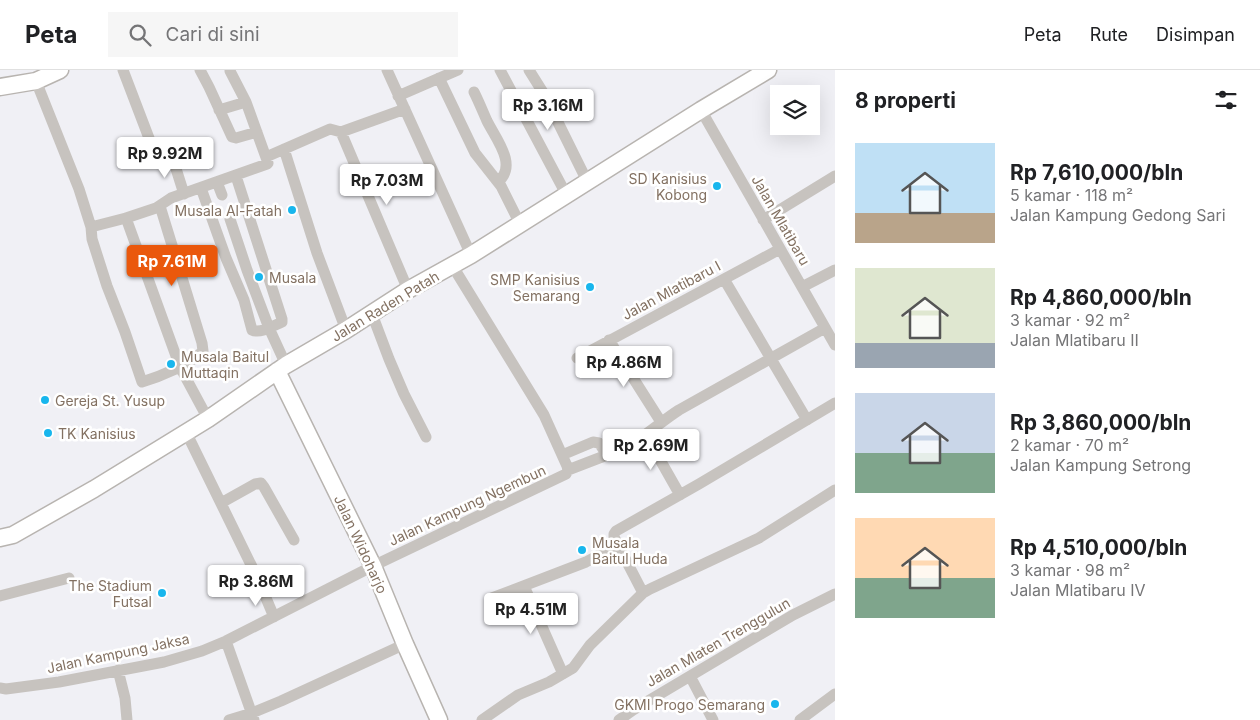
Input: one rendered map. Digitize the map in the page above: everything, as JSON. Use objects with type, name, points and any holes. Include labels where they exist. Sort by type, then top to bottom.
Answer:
[{"type":"highway","points":[[0,88],[36,81],[60,70]]},
{"type":"highway","name":"Jalan Raden Patah","points":[[0,538],[13,535],[208,420],[281,368],[346,330],[408,290],[471,255],[566,194],[768,70]]},
{"type":"highway","name":"Jalan Widoharjo","points":[[281,368],[373,566],[439,720]]},
{"type":"street","points":[[123,70],[152,146],[162,149],[172,156],[184,194]]},
{"type":"street","points":[[200,70],[231,136],[236,138],[257,132]]},
{"type":"street","points":[[387,70],[471,255]]},
{"type":"street","points":[[398,96],[458,70]]},
{"type":"street","points":[[500,70],[566,194]]},
{"type":"street","points":[[530,70],[587,181]]},
{"type":"street","points":[[91,227],[126,218],[160,206],[171,198],[267,165],[268,163],[246,102],[230,71]]},
{"type":"street","points":[[439,78],[477,156],[498,182],[520,224]]},
{"type":"street","points":[[36,81],[79,189],[107,286],[141,381],[144,382],[180,366],[202,352],[203,346],[160,206]]},
{"type":"street","points":[[474,92],[505,157],[505,173],[498,182]]},
{"type":"street","points":[[219,110],[246,102]]},
{"type":"street","points":[[266,157],[331,129],[341,132],[405,109]]},
{"type":"street","name":"Jalan Mlatibaru","points":[[701,110],[835,345]]},
{"type":"street","points":[[341,132],[408,290]]},
{"type":"street","points":[[284,149],[317,253],[346,330]]},
{"type":"street","points":[[201,188],[244,300],[252,330],[257,332],[269,328],[282,322],[282,320],[236,176]]},
{"type":"street","points":[[763,220],[835,176]]},
{"type":"street","points":[[218,182],[222,195]]},
{"type":"street","points":[[214,224],[248,213]]},
{"type":"street","points":[[126,218],[180,366],[208,420]]},
{"type":"street","points":[[230,219],[269,328],[281,368]]},
{"type":"street","name":"Jalan Mlatibaru I","points":[[577,358],[780,249]]},
{"type":"street","points":[[247,270],[265,266]]},
{"type":"street","points":[[452,266],[544,415],[566,463]]},
{"type":"street","points":[[802,287],[835,270]]},
{"type":"street","points":[[724,279],[807,420]]},
{"type":"street","points":[[372,314],[404,394],[426,437]]},
{"type":"street","points":[[566,463],[617,452],[646,435],[679,410],[825,328]]},
{"type":"street","points":[[609,340],[661,422]]},
{"type":"street","points":[[643,593],[616,541],[614,534],[616,531],[835,403]]},
{"type":"street","points":[[186,432],[258,579],[274,617]]},
{"type":"street","points":[[646,435],[680,495]]},
{"type":"street","points":[[566,463],[593,442],[599,444],[607,455]]},
{"type":"street","name":"Jalan Kampung Ngembun","points":[[373,566],[562,476],[568,472],[566,463]]},
{"type":"street","points":[[221,503],[261,483],[294,540]]},
{"type":"street","points":[[482,720],[518,695],[549,682],[573,668],[590,646],[643,593],[759,538],[835,490]]},
{"type":"street","points":[[492,598],[586,562],[616,541]]},
{"type":"street","name":"Jalan Kampung Jaksa","points":[[0,688],[6,689],[59,682],[164,662],[202,651],[226,641],[373,566]]},
{"type":"street","points":[[0,596],[69,578]]},
{"type":"street","points":[[524,586],[563,674]]},
{"type":"street","name":"Jalan Mlaten Trenggulun","points":[[619,720],[632,710],[793,615],[835,594]]},
{"type":"street","points":[[226,641],[253,717]]},
{"type":"street","points":[[229,720],[253,717],[281,701],[405,644]]},
{"type":"street","points":[[118,670],[125,698],[127,720]]},
{"type":"street","points":[[690,676],[713,720]]},
{"type":"street","points":[[800,720],[835,694]]},
{"type":"place","name":"SD Kanisius Kobong","points":[[717,186]]},
{"type":"place","name":"Musala Al-Fatah","points":[[292,210]]},
{"type":"place","name":"Musala","points":[[259,277]]},
{"type":"place","name":"SMP Kanisius Semarang","points":[[590,287]]},
{"type":"place","name":"Musala Baitul Muttaqin","points":[[171,364]]},
{"type":"place","name":"Gereja St. Yusup","points":[[45,400]]},
{"type":"place","name":"TK Kanisius","points":[[48,433]]},
{"type":"place","name":"Musala Baitul Huda","points":[[582,550]]},
{"type":"place","name":"The Stadium Futsal","points":[[162,593]]},
{"type":"place","name":"GKMI Progo Semarang","points":[[775,704]]}]
